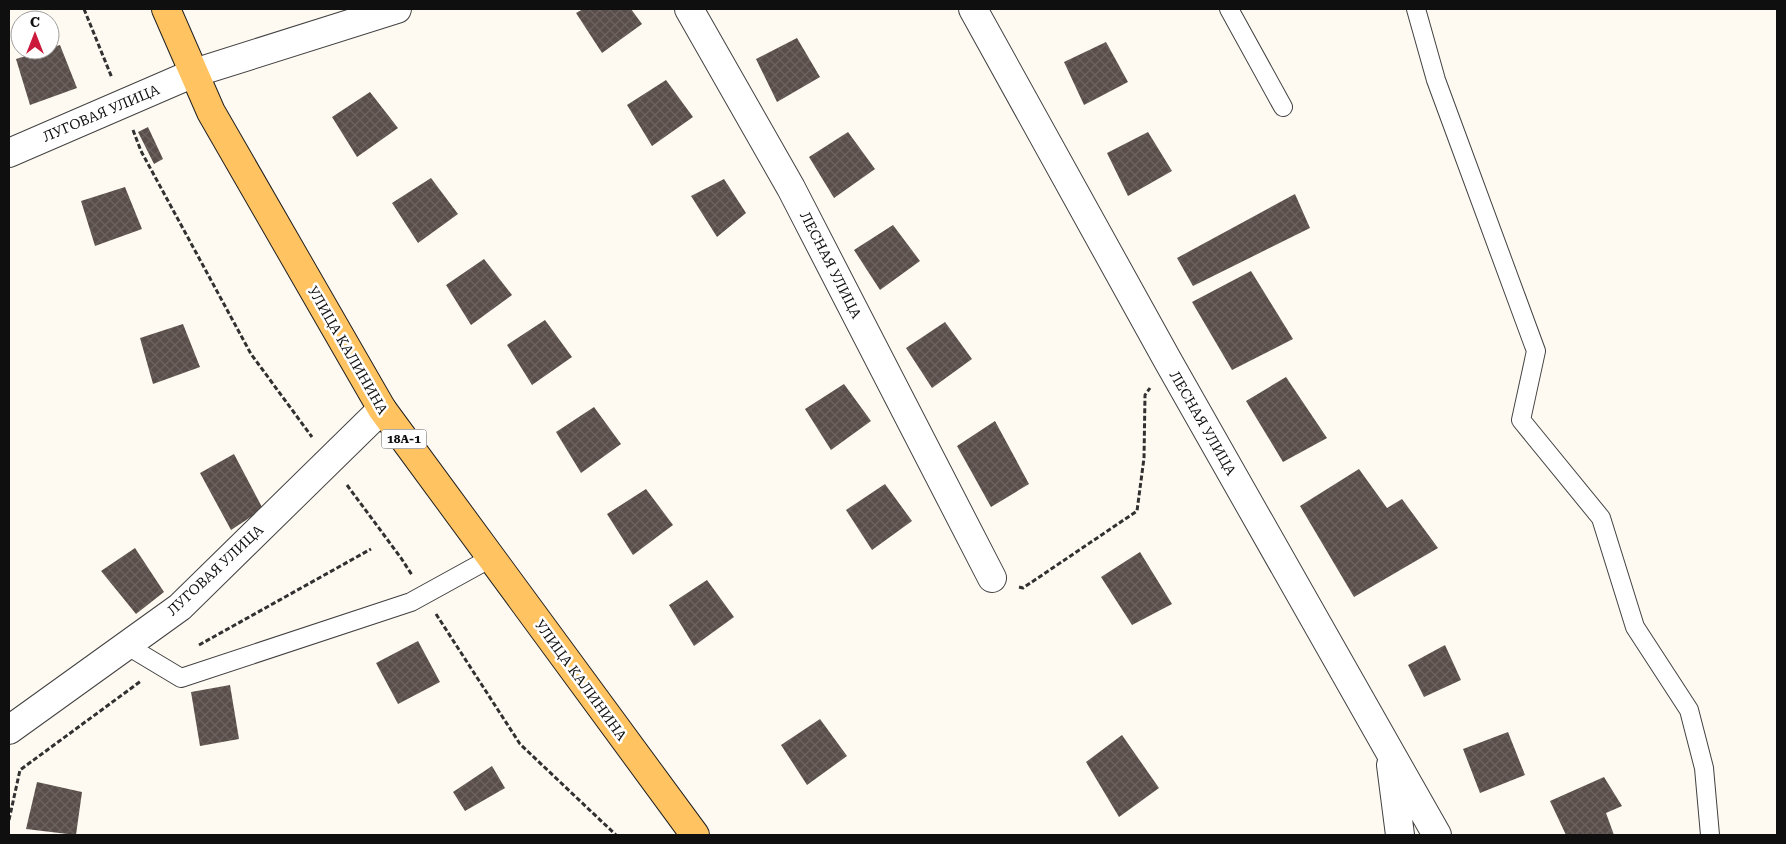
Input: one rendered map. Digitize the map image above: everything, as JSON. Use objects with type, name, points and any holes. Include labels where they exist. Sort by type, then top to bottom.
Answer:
[{"type":"main road","name":"УЛИЦА КАЛИНИНА","points":[[166,9],[211,112],[382,409],[695,835]]},
{"type":"street","name":"ЛУГОВАЯ УЛИЦА","points":[[9,153],[194,73],[397,9]]},
{"type":"street","name":"ЛЕСНАЯ УЛИЦА","points":[[689,9],[791,188],[992,578]]},
{"type":"street","name":"ЛЕСНАЯ УЛИЦА","points":[[973,9],[1168,361],[1437,835]]},
{"type":"street","name":"ЛУГОВАЯ УЛИЦА","points":[[9,730],[180,607],[382,409]]},
{"type":"street","points":[[1389,750],[1400,835]]},
{"type":"lane","points":[[1229,9],[1283,107]]},
{"type":"lane","points":[[1416,9],[1436,80],[1536,351],[1521,420],[1602,518],[1635,627],[1689,710],[1704,768],[1710,835]]},
{"type":"lane","points":[[126,645],[182,678],[411,602],[491,558]]},
{"type":"path","points":[[992,578],[1023,588],[1137,511],[1144,458],[1146,395],[1168,361]]},
{"type":"building","points":[[583,9],[631,9],[642,24],[602,53],[576,13]]},
{"type":"building","points":[[797,38],[820,77],[777,102],[756,59]]},
{"type":"building","points":[[1106,42],[1128,82],[1084,105],[1064,62]]},
{"type":"building","points":[[60,45],[77,88],[30,105],[16,60],[60,60]]},
{"type":"building","points":[[666,80],[693,117],[652,146],[627,105]]},
{"type":"building","points":[[370,92],[398,128],[357,157],[332,117]]},
{"type":"building","points":[[148,127],[163,159],[154,164],[138,132]]},
{"type":"building","points":[[848,132],[875,169],[834,198],[809,157]]},
{"type":"building","points":[[1148,132],[1172,171],[1128,196],[1107,153]]},
{"type":"building","points":[[431,178],[458,214],[418,243],[392,203]]},
{"type":"building","points":[[724,179],[746,213],[717,237],[691,196]]},
{"type":"building","points":[[125,187],[142,229],[95,246],[81,201]]},
{"type":"building","points":[[1295,194],[1310,228],[1193,286],[1177,258]]},
{"type":"building","points":[[893,225],[920,261],[880,290],[854,250]]},
{"type":"building","points":[[484,259],[512,295],[471,325],[446,285]]},
{"type":"building","points":[[1251,271],[1293,339],[1232,370],[1192,302]]},
{"type":"building","points":[[545,320],[572,357],[532,385],[507,345]]},
{"type":"building","points":[[945,322],[972,359],[932,388],[906,348]]},
{"type":"building","points":[[183,324],[200,367],[153,384],[140,338]]},
{"type":"building","points":[[1286,377],[1327,438],[1283,462],[1246,401]]},
{"type":"building","points":[[844,384],[871,421],[831,450],[805,409]]},
{"type":"building","points":[[594,407],[621,444],[581,473],[556,432]]},
{"type":"building","points":[[995,421],[1029,484],[991,507],[957,446]]},
{"type":"building","points":[[234,454],[263,509],[231,530],[200,473]]},
{"type":"building","points":[[1359,469],[1387,508],[1402,499],[1438,548],[1354,597],[1300,506]]},
{"type":"building","points":[[885,484],[912,521],[872,550],[846,510]]},
{"type":"building","points":[[646,489],[673,525],[633,555],[607,514]]},
{"type":"building","points":[[135,548],[164,592],[136,614],[101,571]]},
{"type":"building","points":[[1140,552],[1172,604],[1132,625],[1101,577]]},
{"type":"building","points":[[707,580],[734,617],[694,646],[669,605]]},
{"type":"building","points":[[418,641],[440,682],[398,704],[376,663]]},
{"type":"building","points":[[1445,645],[1461,680],[1424,697],[1408,665]]},
{"type":"building","points":[[230,685],[239,739],[200,746],[191,692]]},
{"type":"building","points":[[820,719],[847,756],[807,785],[781,745]]},
{"type":"building","points":[[1508,732],[1525,775],[1480,793],[1463,749]]},
{"type":"building","points":[[1122,735],[1159,788],[1119,817],[1086,762]]},
{"type":"building","points":[[492,766],[505,788],[465,811],[453,792]]},
{"type":"building","points":[[1604,777],[1622,806],[1606,813],[1614,835],[1566,835],[1550,801]]},
{"type":"building","points":[[37,782],[82,792],[76,835],[26,829]]}]
